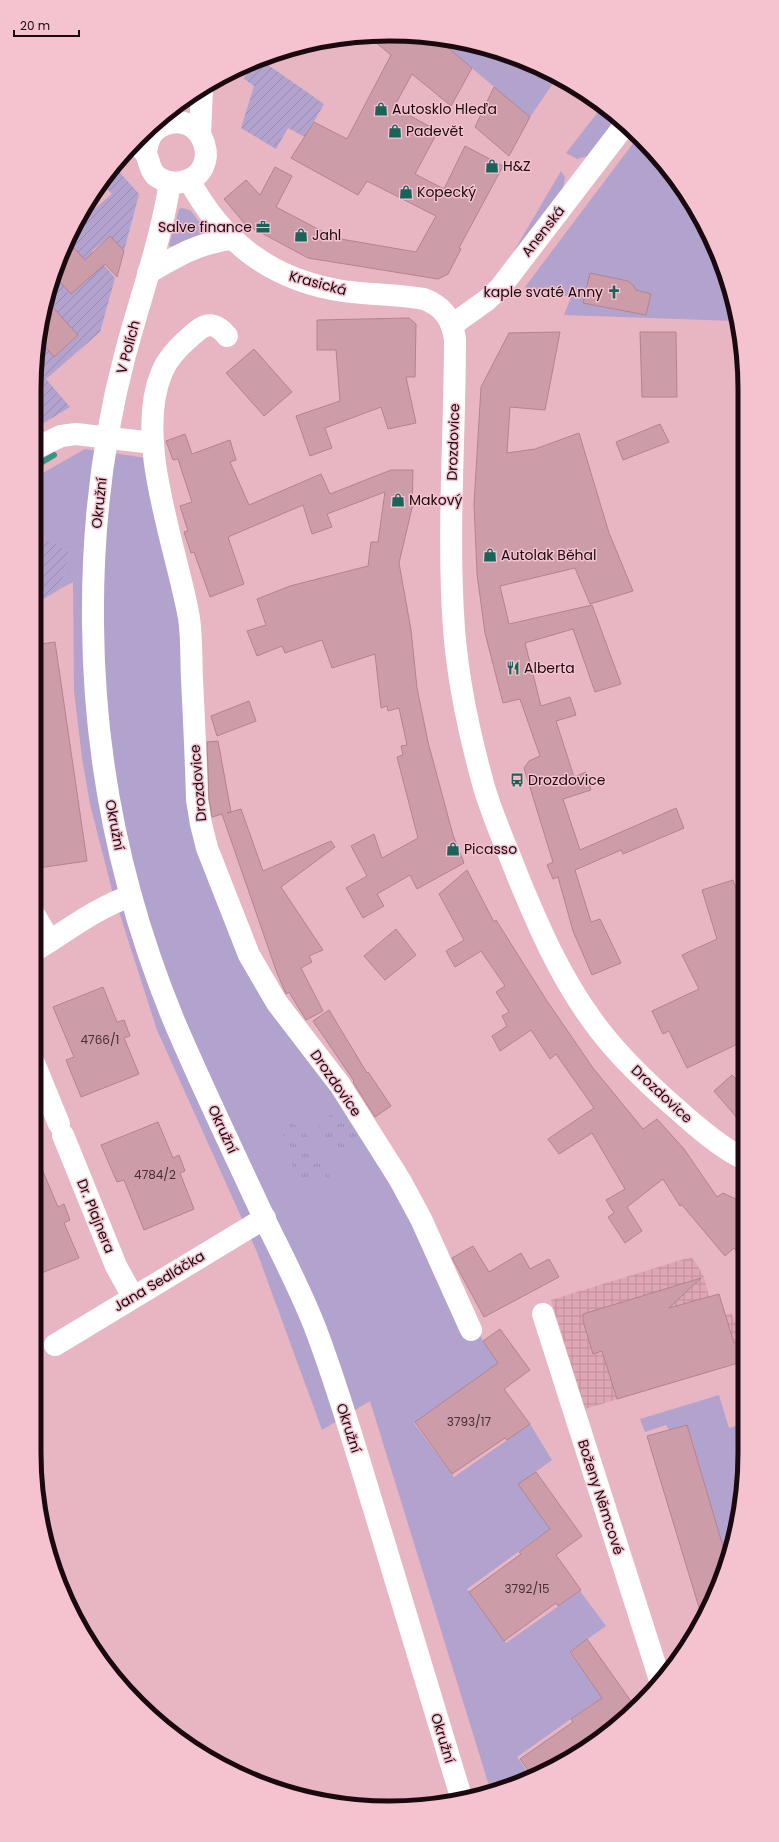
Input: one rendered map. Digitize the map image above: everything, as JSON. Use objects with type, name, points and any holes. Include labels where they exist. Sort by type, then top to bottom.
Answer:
[{"type":"street","points":[[180,181],[199,173],[206,158],[206,149],[200,134],[202,96]]},
{"type":"street","name":"Krasická","points":[[167,121],[184,123],[200,134]]},
{"type":"street","name":"Anenská","points":[[452,324],[487,300],[500,288],[621,129]]},
{"type":"street","name":"Krasická","points":[[151,136],[147,143],[140,148],[150,169],[160,178],[180,181],[232,239],[260,261],[293,278],[343,291],[424,299],[441,310],[452,324]]},
{"type":"street","name":"V Polích","points":[[107,438],[122,367],[166,206],[180,181]]},
{"type":"street","points":[[148,273],[196,247],[210,242],[232,239]]},
{"type":"street","name":"Drozdovice","points":[[452,324],[456,355],[452,462],[452,599],[454,630],[466,708],[484,788],[509,854],[547,944],[560,971],[593,1022],[614,1047],[665,1099],[702,1131],[738,1155]]},
{"type":"street","name":"Drozdovice","points":[[227,336],[214,325],[208,325],[201,329],[170,357],[162,372],[155,392],[153,443],[157,473],[189,619],[198,800],[201,824],[207,848],[249,955],[278,1003],[340,1085],[400,1180],[421,1219],[472,1330]]},
{"type":"street","points":[[41,445],[51,440],[70,434],[92,435],[153,443]]},
{"type":"street","name":"Okružní","points":[[107,438],[99,502],[95,553],[93,610],[94,666],[98,718],[107,785],[114,827],[131,896],[153,967],[176,1026],[315,1327],[349,1426],[460,1793]]},
{"type":"street","points":[[42,946],[102,908],[131,896]]},
{"type":"street","name":"Dr. Plajnera","points":[[41,1080],[116,1266],[133,1297]]},
{"type":"street","name":"Jana Sedláčka","points":[[55,1345],[265,1218]]},
{"type":"street","name":"Boženy Němcové","points":[[543,1314],[658,1674]]},
{"type":"shaded area","points":[[691,1257],[704,1277],[709,1297],[719,1294],[725,1315],[731,1313],[738,1329],[738,1363],[585,1409],[551,1300]]},
{"type":"green space","points":[[446,46],[502,59],[554,82],[530,117]]},
{"type":"green space","points":[[266,64],[324,104],[305,137],[288,128],[276,149],[241,128],[254,86],[243,78],[251,70]]},
{"type":"green space","points":[[599,111],[614,123],[590,155],[577,159],[566,153]]},
{"type":"green space","points":[[634,141],[666,177],[691,215],[702,235],[720,277],[731,321],[564,315],[571,297],[525,287]]},
{"type":"green space","points":[[118,171],[139,194],[124,251],[110,236],[92,251],[115,278],[100,332],[46,379],[70,407],[41,425],[41,390],[44,345],[54,357],[77,336],[53,309],[50,311],[59,277],[77,235],[91,210],[92,211],[112,194],[106,188]]},
{"type":"green space","points":[[561,171],[565,177],[563,189],[520,248],[514,251]]},
{"type":"green space","points":[[182,208],[190,210],[205,229],[203,235],[174,249],[169,245],[179,209]]},
{"type":"green space","points":[[85,449],[146,458],[183,630],[191,822],[242,960],[342,1097],[483,1341],[499,1364],[414,1423],[454,1477],[530,1424],[552,1460],[519,1484],[557,1539],[548,1545],[540,1536],[467,1589],[506,1643],[580,1591],[606,1626],[569,1652],[609,1707],[600,1714],[592,1704],[517,1757],[528,1772],[502,1783],[489,1786],[370,1401],[322,1430],[257,1252],[157,1030],[112,890],[90,804],[82,758],[74,691],[73,582],[60,589],[70,552],[41,537],[41,474]]},
{"type":"green space","points":[[41,537],[70,552],[60,589],[41,601]]},
{"type":"green space","points":[[337,1114],[347,1117],[353,1123],[356,1133],[353,1143],[347,1149],[337,1152],[327,1149],[321,1143],[318,1133],[321,1123],[327,1117]]},
{"type":"green space","points":[[279,1121],[294,1124],[306,1133],[332,1181],[323,1180],[305,1189],[299,1187]]},
{"type":"green space","points":[[719,1395],[729,1428],[738,1425],[735,1498],[724,1550],[687,1425],[669,1430],[666,1425],[645,1432],[640,1419]]},
{"type":"building","points":[[375,42],[412,42],[446,46],[472,68],[451,106],[412,74],[394,107],[438,131],[415,174],[444,189],[465,146],[503,166],[459,248],[461,249],[448,274],[438,279],[308,258],[245,224],[224,199],[246,180],[260,195],[275,167],[292,176],[276,207],[335,238],[416,252],[436,216],[367,181],[358,195],[291,158],[314,122],[347,139],[391,55]]},
{"type":"building","points":[[494,87],[530,117],[509,156],[475,127]]},
{"type":"building","points":[[110,236],[124,251],[117,277],[105,264],[71,294],[58,280],[59,277],[70,252],[74,248],[85,260]]},
{"type":"building","name":"kaple svaté Anny","points":[[590,273],[628,281],[636,290],[651,294],[646,315],[583,303]]},
{"type":"building","points":[[52,306],[78,335],[54,357],[44,345]]},
{"type":"building","points":[[409,318],[416,324],[415,377],[406,377],[416,423],[388,429],[381,407],[325,428],[332,448],[310,456],[296,416],[340,401],[336,350],[317,350],[317,320]]},
{"type":"building","points":[[560,332],[545,410],[510,407],[507,453],[535,449],[579,433],[609,533],[633,591],[590,604],[575,568],[500,586],[509,624],[592,605],[621,684],[595,692],[573,629],[525,643],[541,706],[570,697],[576,715],[556,721],[574,777],[586,772],[591,790],[563,799],[580,850],[676,808],[684,828],[623,854],[621,850],[575,870],[591,922],[600,919],[621,963],[592,975],[573,931],[558,877],[553,879],[547,865],[553,862],[524,768],[529,761],[540,756],[520,699],[503,703],[485,633],[477,574],[474,504],[481,387],[509,333]]},
{"type":"building","points":[[640,332],[676,332],[677,397],[642,397]]},
{"type":"building","points":[[254,349],[292,392],[264,416],[226,373]]},
{"type":"building","points":[[660,424],[669,442],[623,460],[616,442]]},
{"type":"building","points":[[185,434],[192,454],[230,440],[236,460],[230,462],[249,505],[321,474],[330,494],[391,470],[413,470],[412,508],[399,563],[411,630],[417,688],[428,742],[453,835],[464,863],[417,889],[410,875],[377,894],[384,906],[363,918],[346,888],[367,876],[351,846],[374,834],[382,858],[418,838],[397,757],[403,755],[401,746],[407,745],[399,708],[388,711],[387,706],[381,708],[375,654],[332,668],[322,640],[285,653],[282,646],[257,656],[247,631],[266,625],[257,599],[290,586],[368,566],[371,542],[378,542],[385,492],[327,514],[332,527],[312,534],[303,505],[228,537],[244,584],[210,597],[194,552],[191,553],[184,532],[188,531],[180,506],[192,502],[178,459],[173,460],[166,441]]},
{"type":"building","points":[[55,642],[87,861],[41,868],[41,644]]},
{"type":"building","points":[[249,701],[256,721],[217,736],[211,716]]},
{"type":"building","points":[[218,741],[231,812],[241,809],[263,871],[331,841],[335,847],[281,887],[323,950],[309,956],[312,962],[301,968],[323,1011],[306,1020],[289,992],[286,994],[277,973],[222,814],[212,817],[209,799],[207,742]]},
{"type":"building","points":[[467,870],[494,922],[496,920],[547,1001],[593,1068],[643,1129],[657,1119],[684,1149],[717,1197],[723,1193],[738,1200],[738,1253],[734,1248],[725,1256],[682,1205],[680,1206],[663,1179],[627,1207],[642,1231],[625,1243],[608,1217],[614,1213],[606,1200],[625,1189],[592,1133],[559,1154],[548,1139],[594,1108],[556,1054],[550,1059],[531,1030],[500,1051],[492,1036],[507,1026],[502,1016],[509,1012],[496,992],[505,986],[481,951],[455,967],[446,951],[464,940],[439,894]]},
{"type":"building","points":[[733,880],[738,895],[738,1044],[687,1068],[669,1031],[663,1034],[652,1011],[699,989],[682,955],[717,939],[702,890]]},
{"type":"building","points":[[396,929],[416,955],[385,980],[364,956]]},
{"type":"building","points":[[103,987],[117,1022],[124,1020],[130,1036],[124,1038],[139,1074],[81,1097],[66,1060],[74,1057],[53,1007]]},
{"type":"building","points":[[329,1010],[367,1073],[368,1072],[391,1106],[375,1117],[353,1082],[354,1081],[313,1021]]},
{"type":"building","points":[[732,1075],[738,1082],[738,1119],[714,1091]]},
{"type":"building","points":[[158,1122],[173,1158],[179,1155],[185,1171],[180,1173],[194,1209],[144,1230],[124,1180],[117,1182],[101,1145]]},
{"type":"building","points":[[41,1167],[58,1207],[64,1204],[70,1220],[64,1223],[79,1258],[41,1273]]},
{"type":"building","points":[[473,1246],[489,1272],[521,1253],[530,1269],[549,1259],[559,1277],[484,1317],[452,1258]]},
{"type":"building","points":[[701,1278],[669,1308],[719,1294],[734,1343],[738,1342],[738,1363],[617,1399],[602,1351],[593,1354],[583,1321],[583,1314]]},
{"type":"building","points":[[500,1329],[530,1370],[504,1389],[530,1424],[507,1440],[505,1438],[452,1474],[415,1422],[498,1363],[483,1341]]},
{"type":"building","points":[[687,1425],[724,1550],[720,1565],[700,1611],[647,1436]]},
{"type":"building","points":[[536,1472],[582,1536],[556,1555],[581,1590],[558,1606],[556,1603],[504,1641],[469,1592],[521,1554],[519,1552],[550,1529],[518,1484]]},
{"type":"building","points":[[587,1639],[632,1703],[607,1722],[608,1724],[602,1729],[583,1742],[544,1765],[529,1771],[520,1759],[573,1722],[571,1719],[602,1698],[570,1652]]},
{"type":"waterway","points":[[41,463],[54,455]]},
{"type":"place","name":"Autosklo Hleďa","points":[[381,109]]},
{"type":"place","name":"Padevět","points":[[395,131]]},
{"type":"place","name":"H&Z","points":[[492,166]]},
{"type":"place","name":"Kopecký","points":[[406,192]]},
{"type":"place","name":"Salve finance","points":[[263,227]]},
{"type":"place","name":"Jahl","points":[[301,235]]},
{"type":"place","name":"kaple svaté Anny","points":[[614,292]]},
{"type":"place","name":"Makový","points":[[398,500]]},
{"type":"place","name":"Autolak Běhal","points":[[490,555]]},
{"type":"place","name":"Alberta","points":[[513,668]]},
{"type":"place","name":"Drozdovice","points":[[517,780]]},
{"type":"place","name":"Picasso","points":[[453,849]]}]
